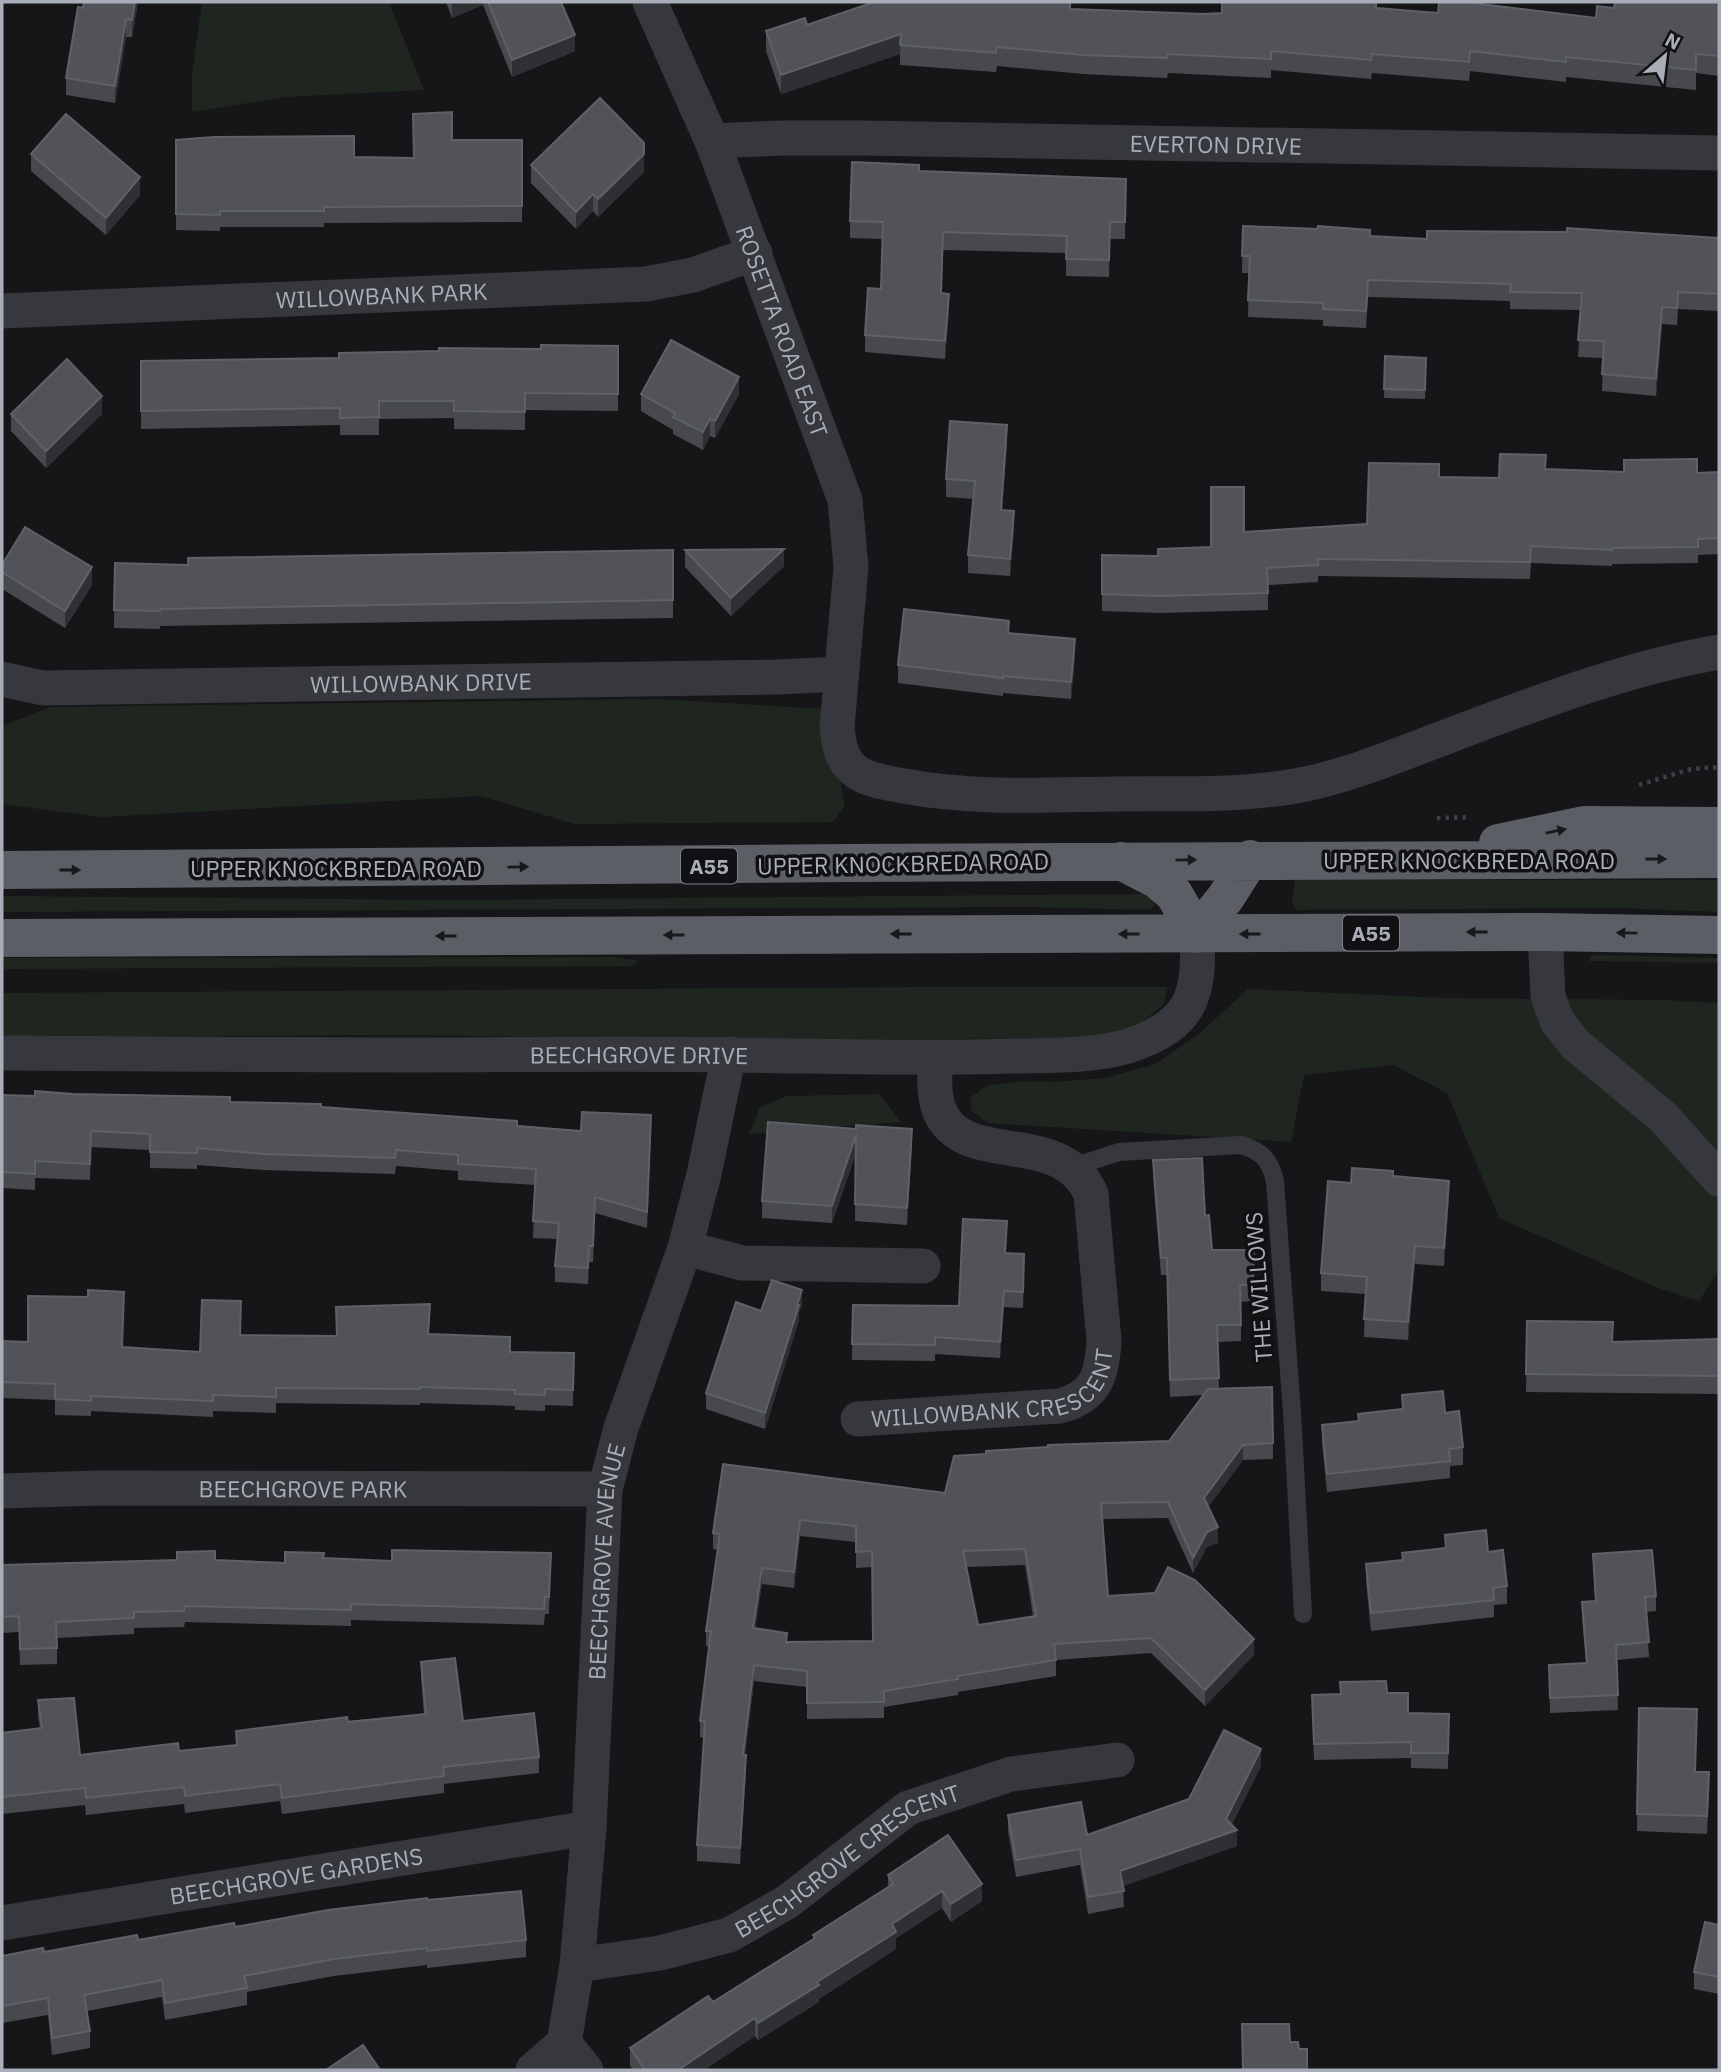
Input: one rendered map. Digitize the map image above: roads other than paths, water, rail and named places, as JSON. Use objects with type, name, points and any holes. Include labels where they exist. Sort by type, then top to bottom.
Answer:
[{"type":"highway","points":[[1417,859],[1584,825],[1719,826]]},
{"type":"highway","points":[[1121,861],[1156,879],[1174,894],[1197,934],[1251,859]]},
{"type":"highway","name":"UPPER KNOCKBREDA ROAD","points":[[2,870],[504,868],[1251,859],[1719,859]]},
{"type":"highway","name":"A55","points":[[2,938],[1545,932],[1719,935]]},
{"type":"street","name":"ROSETTA ROAD EAST","points":[[650,2],[712,141],[845,500],[851,567],[841,674]]},
{"type":"street","name":"EVERTON DRIVE","points":[[712,141],[850,138],[1719,153]]},
{"type":"street","name":"WILLOWBANK PARK","points":[[2,311],[646,284],[693,275],[755,253]]},
{"type":"street","points":[[841,674],[838,727],[840,750],[847,765],[869,777],[921,789],[979,794],[1204,793],[1276,789],[1365,768],[1520,709],[1619,676],[1719,652]]},
{"type":"street","name":"WILLOWBANK DRIVE","points":[[2,679],[43,688],[841,674]]},
{"type":"street","points":[[1545,932],[1548,996],[1557,1021],[1575,1044],[1663,1117],[1719,1179]]},
{"type":"street","name":"BEECHGROVE DRIVE","points":[[2,1053],[935,1058],[1092,1053],[1144,1039],[1177,1018],[1188,1006],[1195,991],[1199,971],[1197,934]]},
{"type":"street","name":"BEECHGROVE AVENUE","points":[[564,2043],[578,1965],[589,1828],[606,1489],[621,1428],[685,1248],[729,1055]]},
{"type":"street","points":[[935,1058],[935,1091],[940,1112],[951,1130],[967,1139],[1032,1152],[1073,1167]]},
{"type":"street","name":"WILLOWBANK CRESCENT","points":[[858,1419],[1059,1406],[1076,1402],[1089,1391],[1098,1376],[1104,1341],[1091,1194],[1085,1180],[1073,1167]]},
{"type":"street","points":[[685,1248],[742,1264],[923,1266]]},
{"type":"street","name":"BEECHGROVE PARK","points":[[2,1491],[98,1488],[606,1489]]},
{"type":"street","name":"BEECHGROVE CRESCENT","points":[[578,1965],[660,1953],[729,1935],[787,1902],[908,1808],[1011,1774],[1117,1760]]},
{"type":"street","name":"BEECHGROVE GARDENS","points":[[2,1923],[589,1828]]},
{"type":"street","points":[[533,2070],[564,2043],[586,2070]]},
{"type":"lane","name":"THE WILLOWS","points":[[1073,1167],[1119,1152],[1241,1145],[1265,1156],[1272,1167],[1292,1412],[1303,1614]]}]
